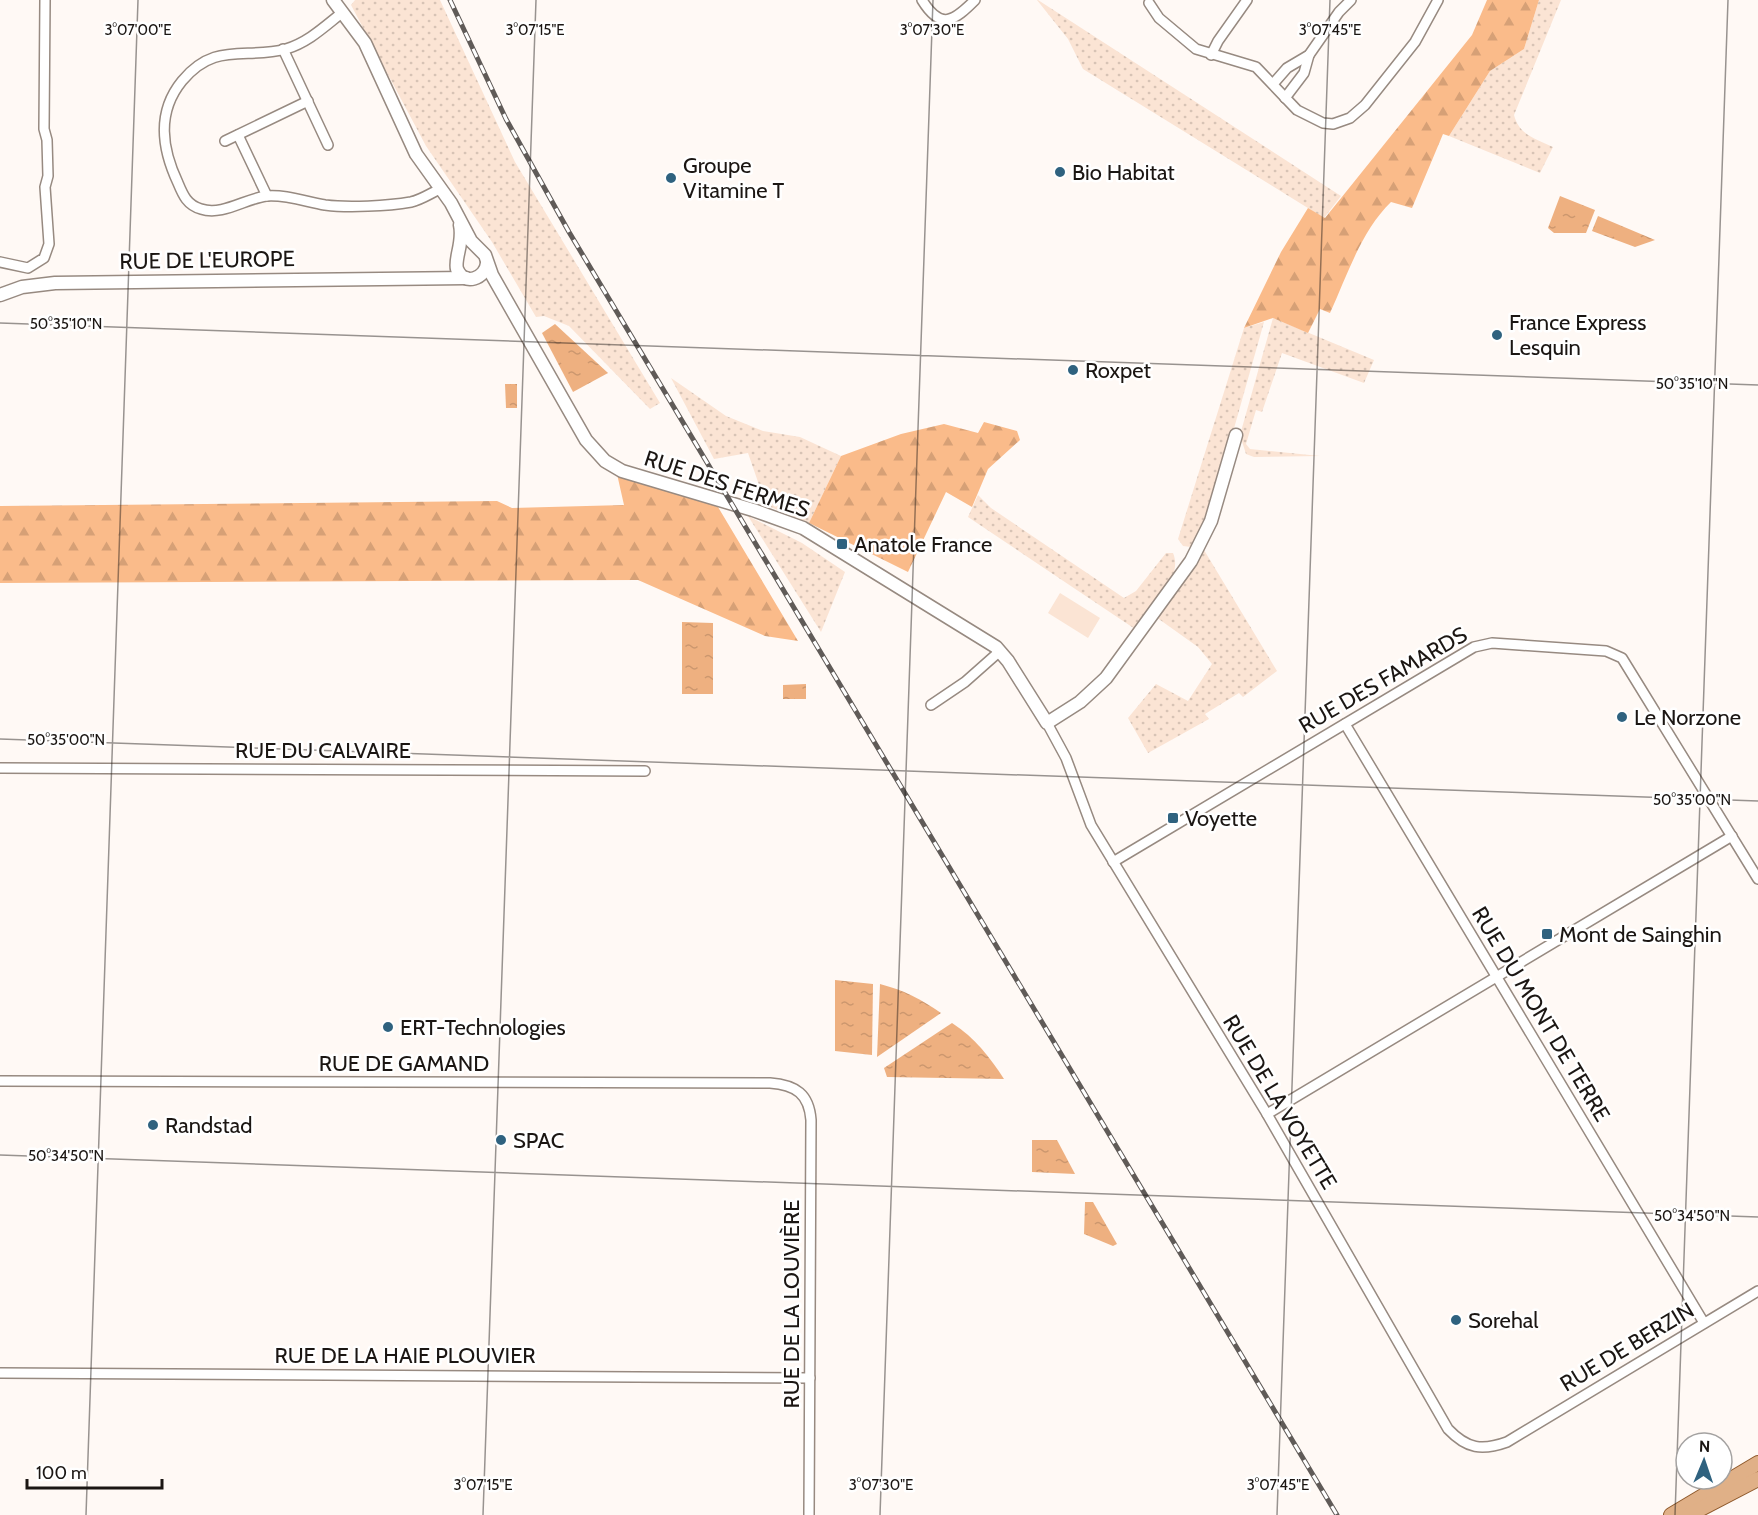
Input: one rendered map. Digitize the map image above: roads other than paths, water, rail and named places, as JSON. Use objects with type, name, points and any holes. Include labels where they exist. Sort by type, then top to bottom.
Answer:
[{"type":"main road","points":[[1671,1515],[1758,1463]]},
{"type":"main road","points":[[1689,1515],[1758,1479]]},
{"type":"street","points":[[0,262],[23,268],[38,263],[46,254],[49,244],[45,187],[48,176],[47,140],[44,129],[45,0]]},
{"type":"street","points":[[333,0],[370,52],[416,154],[471,241],[487,262],[484,272],[470,278]]},
{"type":"street","points":[[923,2],[935,17],[948,20],[961,14],[975,0]]},
{"type":"street","points":[[1211,55],[1218,41],[1247,0]]},
{"type":"street","points":[[1285,98],[1304,73],[1309,55],[1339,12],[1351,0]]},
{"type":"street","points":[[1147,1],[1159,18],[1196,49],[1256,68],[1301,113],[1323,123],[1339,123],[1350,118],[1365,105],[1415,42],[1438,0]]},
{"type":"street","points":[[343,12],[307,40],[283,49],[227,53],[201,64],[176,90],[164,128],[164,147],[168,162],[185,199],[194,207],[217,211],[267,196],[338,206],[412,201],[440,189]]},
{"type":"street","points":[[283,49],[328,145]]},
{"type":"street","points":[[1273,84],[1287,68],[1309,55]]},
{"type":"street","points":[[225,141],[308,101]]},
{"type":"street","points":[[238,135],[267,196]]},
{"type":"street","points":[[457,216],[462,238],[458,257],[459,272],[470,278]]},
{"type":"street","points":[[416,278],[444,271],[467,249],[480,250]]},
{"type":"street","name":"RUE DES FERMES","points":[[487,262],[586,440],[605,461],[636,476],[753,510],[803,528],[981,635],[1000,651],[1047,723]]},
{"type":"street","points":[[416,278],[470,278],[488,282],[505,294]]},
{"type":"street","name":"RUE DE L'EUROPE","points":[[0,295],[32,285],[62,282],[416,278]]},
{"type":"street","points":[[1047,723],[1080,702],[1106,678],[1191,561],[1211,521],[1236,435]]},
{"type":"street","name":"RUE DES FAMARDS","points":[[1113,862],[1474,646],[1492,643],[1606,651],[1622,658],[1629,665],[1758,879]]},
{"type":"street","points":[[931,705],[965,682],[1000,651]]},
{"type":"street","name":"RUE DE LA VOYETTE","points":[[1047,723],[1066,758],[1087,818],[1267,1114],[1448,1429],[1460,1442],[1482,1449],[1517,1436]]},
{"type":"street","name":"RUE DU MONT DE TERRE","points":[[1345,724],[1704,1323]]},
{"type":"street","name":"RUE DU CALVAIRE","points":[[0,768],[645,771]]},
{"type":"street","points":[[1267,1114],[1732,836]]},
{"type":"street","name":"RUE DE GAMAND","points":[[0,1081],[770,1083],[790,1086],[804,1095]]},
{"type":"street","name":"RUE DE LA LOUVIÈRE","points":[[804,1095],[811,1120],[809,1515]]},
{"type":"street","name":"RUE DE BERZIN","points":[[1517,1436],[1758,1291]]},
{"type":"street","name":"RUE DE LA HAIE PLOUVIER","points":[[0,1373],[810,1378]]},
{"type":"water","points":[[1560,196],[1595,210],[1586,233],[1554,233],[1548,228]]},
{"type":"water","points":[[1598,216],[1655,240],[1635,247],[1592,231]]},
{"type":"water","points":[[555,324],[608,373],[573,392],[542,333]]},
{"type":"water","points":[[505,384],[517,384],[517,408],[506,408]]},
{"type":"water","points":[[682,622],[713,623],[713,694],[682,694]]},
{"type":"water","points":[[806,684],[806,699],[783,699],[783,685]]},
{"type":"water","points":[[835,980],[873,984],[872,1055],[835,1051]]},
{"type":"water","points":[[880,984],[912,996],[941,1013],[877,1057]]},
{"type":"water","points":[[952,1023],[981,1048],[1004,1079],[887,1077],[884,1068]]},
{"type":"water","points":[[1032,1140],[1057,1140],[1075,1174],[1032,1172]]},
{"type":"water","points":[[1085,1202],[1093,1202],[1117,1244],[1113,1246],[1084,1234]]},
{"type":"railway","points":[[450,0],[506,119],[569,232],[1337,1515]]},
{"type":"place","name":"Bio Habitat","points":[[1060,172]]},
{"type":"place","name":"Groupe Vitamine T","points":[[671,178]]},
{"type":"place","name":"France Express Lesquin","points":[[1497,335]]},
{"type":"place","name":"Roxpet","points":[[1073,370]]},
{"type":"place","name":"Anatole France","points":[[842,544]]},
{"type":"place","name":"Le Norzone","points":[[1622,717]]},
{"type":"place","name":"Voyette","points":[[1173,818]]},
{"type":"place","name":"Mont de Sainghin","points":[[1547,934]]},
{"type":"place","name":"ERT-Technologies","points":[[388,1027]]},
{"type":"place","name":"Randstad","points":[[153,1125]]},
{"type":"place","name":"SPAC","points":[[501,1140]]},
{"type":"place","name":"Sorehal","points":[[1456,1320]]}]
